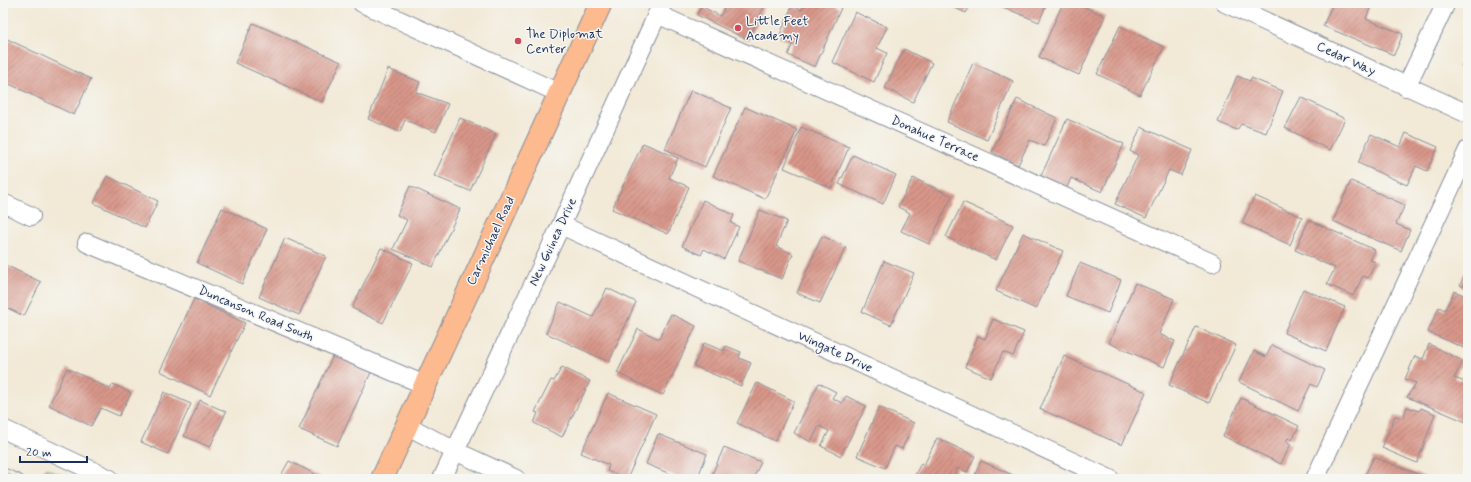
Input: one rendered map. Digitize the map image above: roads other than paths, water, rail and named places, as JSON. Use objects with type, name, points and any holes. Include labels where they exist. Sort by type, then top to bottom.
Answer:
[{"type":"main road","name":"Carmichael Road","points":[[382,479],[601,3]]},
{"type":"street","points":[[362,3],[559,93]]},
{"type":"street","name":"Cedar Way","points":[[1224,3],[1468,114]]},
{"type":"street","points":[[1406,87],[1446,3]]},
{"type":"street","name":"New Guinea Drive","points":[[442,479],[660,9]]},
{"type":"street","name":"Donahue Terrace","points":[[660,9],[1212,263]]},
{"type":"street","points":[[1315,479],[1468,150]]},
{"type":"street","points":[[3,203],[32,216]]},
{"type":"street","name":"Wingate Drive","points":[[561,225],[1110,479]]},
{"type":"street","name":"Duncanson Road South","points":[[87,243],[425,385]]},
{"type":"street","points":[[406,425],[455,451],[516,479]]},
{"type":"street","points":[[3,428],[110,479]]},
{"type":"place","name":"Little Feet Academy","points":[[738,28]]},
{"type":"place","name":"The Diplomat Center","points":[[518,41]]}]
